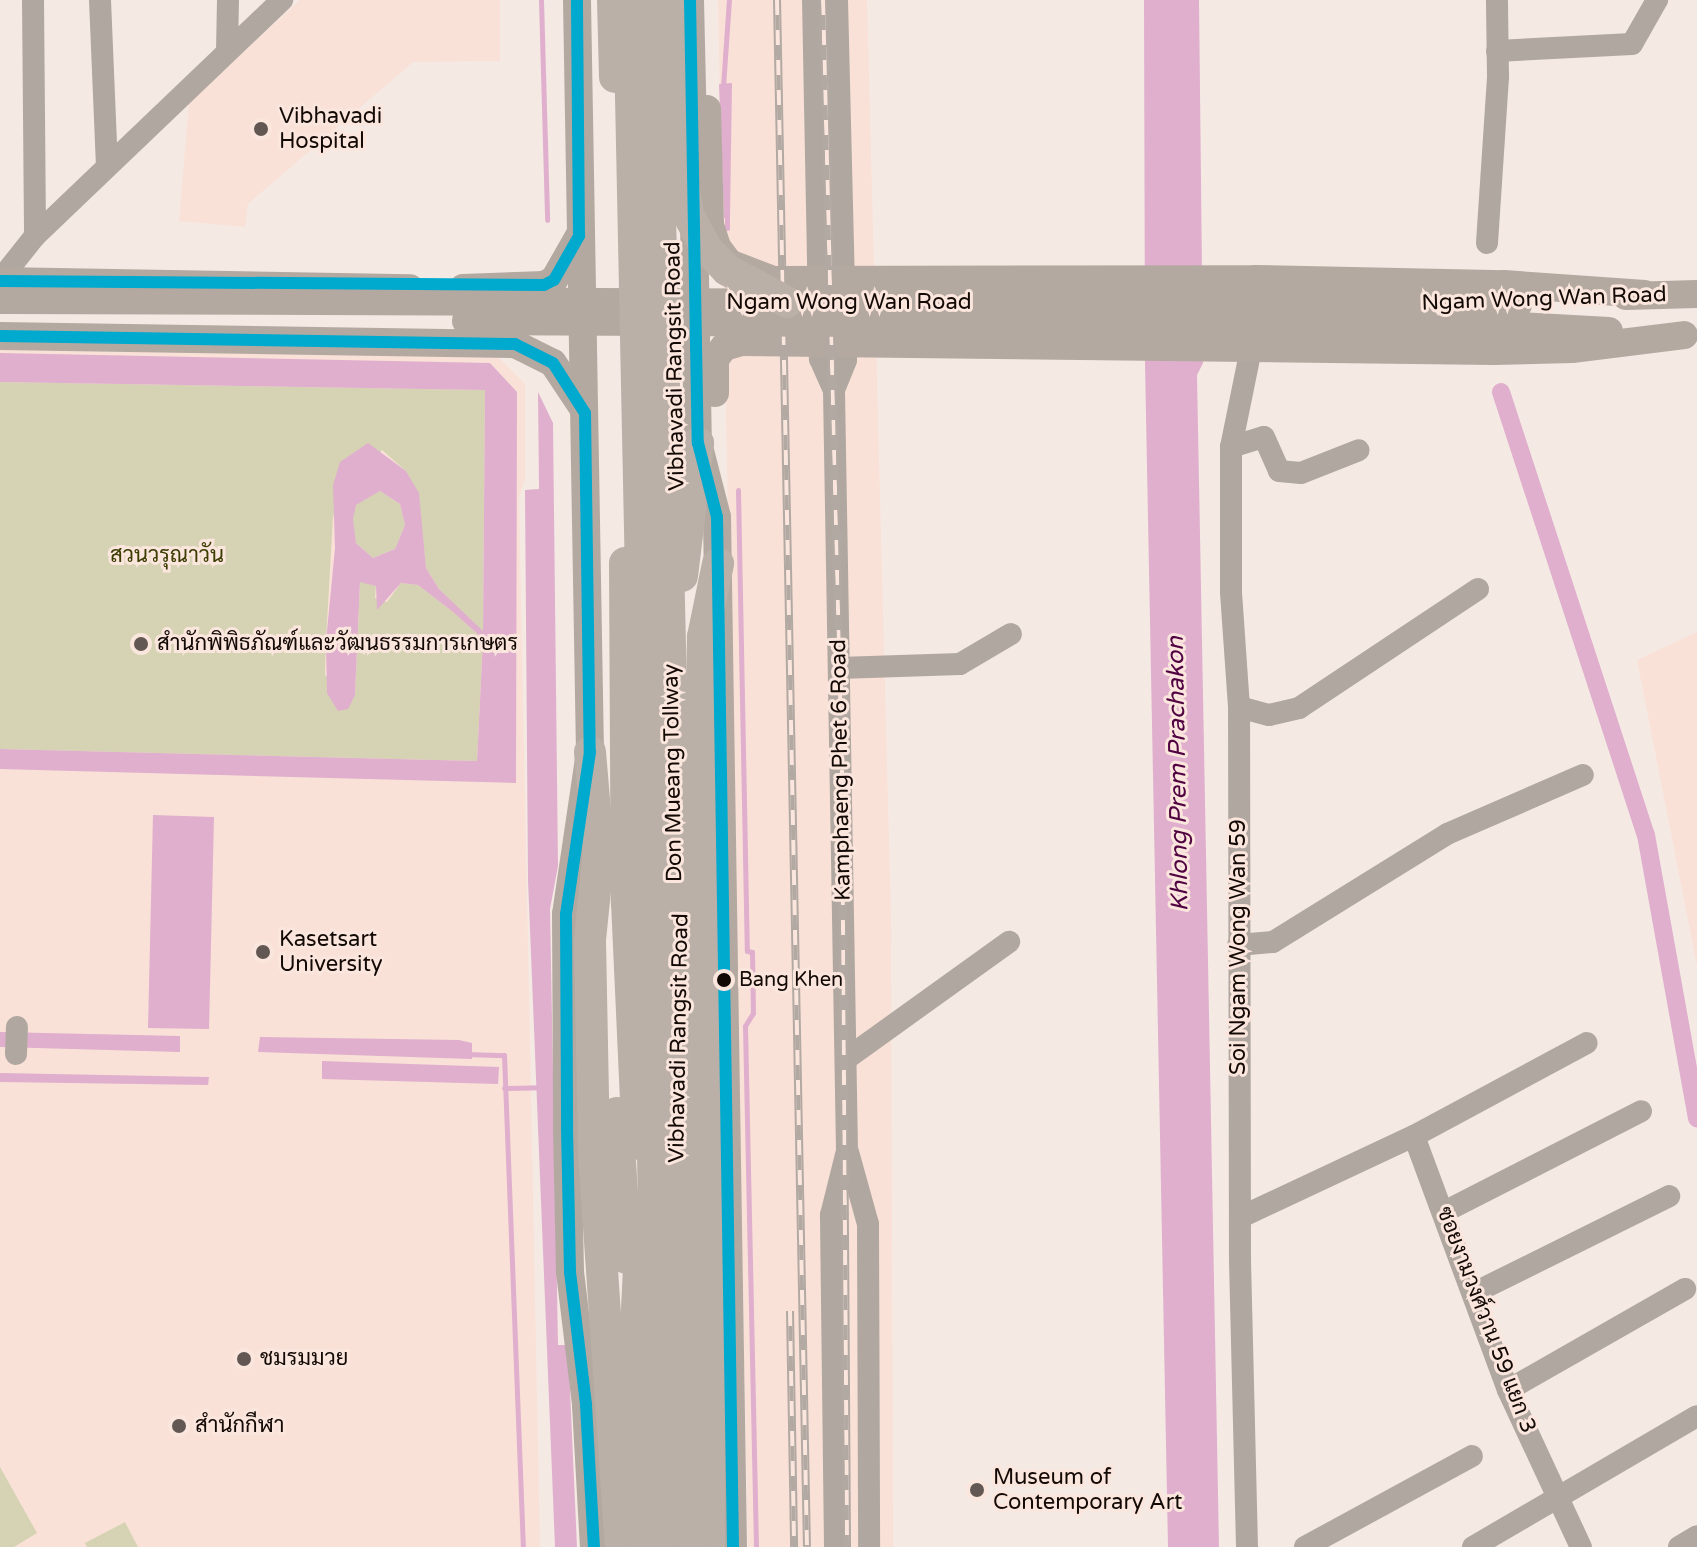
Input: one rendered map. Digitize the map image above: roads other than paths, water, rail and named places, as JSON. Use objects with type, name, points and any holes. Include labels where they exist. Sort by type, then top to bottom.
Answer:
[{"type":"highway","name":"Vibhavadi Rangsit Road","points":[[613,0],[624,363],[627,902],[641,1232],[636,1328],[642,1547]]},
{"type":"highway","name":"Don Mueang Tollway","points":[[629,0],[661,1547]]},
{"type":"highway","name":"Don Mueang Tollway","points":[[655,0],[690,1547]]},
{"type":"highway","name":"Vibhavadi Rangsit Road","points":[[671,0],[682,576],[683,895],[672,1314],[690,1547]]},
{"type":"highway","points":[[671,0],[680,182],[688,214],[727,270],[787,302]]},
{"type":"highway","points":[[682,576],[698,443]]},
{"type":"highway","points":[[709,1547],[709,980],[700,806],[703,637],[718,564]]},
{"type":"highway","points":[[590,752],[622,1229],[636,1328]]},
{"type":"highway","points":[[599,851],[590,940],[594,1153],[621,1547]]},
{"type":"main road","points":[[577,0],[590,752],[566,929],[570,1272],[586,1405],[594,1547]]},
{"type":"main road","name":"Vibhavadi Rangsit Road","points":[[690,0],[698,443],[717,517],[733,1547]]},
{"type":"main road","points":[[704,0],[710,225],[717,247],[729,263],[749,274],[773,280],[945,277],[1504,284],[1645,294]]},
{"type":"main road","points":[[0,280],[499,288],[554,280],[579,236]]},
{"type":"main road","points":[[943,344],[908,333],[906,292],[914,284],[945,277]]},
{"type":"main road","points":[[499,288],[531,309],[533,327],[515,344]]},
{"type":"main road","name":"Ngam Wong Wan Road","points":[[0,319],[1518,316],[1645,294],[1697,294]]},
{"type":"main road","name":"Ngam Wong Wan Road","points":[[0,300],[787,302],[1518,316],[1690,335]]},
{"type":"main road","points":[[717,517],[715,359],[724,347],[741,342],[943,344],[1076,350],[1527,350],[1690,335]]},
{"type":"main road","points":[[0,336],[515,344],[553,363],[585,413]]},
{"type":"street","points":[[33,0],[35,236]]},
{"type":"street","points":[[100,0],[107,166]]},
{"type":"street","points":[[227,51],[228,0]]},
{"type":"street","points":[[0,280],[35,236],[282,0]]},
{"type":"street","name":"Kamphaeng Phet 6 Road","points":[[813,0],[833,343],[846,360],[834,390],[847,1151],[831,1215],[835,1547]]},
{"type":"street","name":"Kamphaeng Phet 6 Road","points":[[831,278],[837,0]]},
{"type":"street","points":[[1487,243],[1497,0]]},
{"type":"street","points":[[1497,51],[1632,44],[1657,0]]},
{"type":"street","name":"Soi Ngam Wong Wan 59","points":[[1247,1547],[1238,945],[1239,707],[1231,592],[1231,447],[1251,349]]},
{"type":"street","points":[[1231,447],[1264,437],[1279,471],[1301,473],[1359,450]]},
{"type":"street","points":[[1239,707],[1269,715],[1299,708],[1478,589]]},
{"type":"street","points":[[839,668],[960,664],[1011,634]]},
{"type":"street","points":[[1238,945],[1273,942],[1447,834],[1583,775]]},
{"type":"street","points":[[846,1059],[1009,942]]},
{"type":"street","points":[[1243,1216],[1414,1136],[1587,1043]]},
{"type":"street","points":[[1446,1211],[1641,1111]]},
{"type":"street","name":"ซอยงามวงศ์วาน 59 แยก 3","points":[[1414,1136],[1446,1211],[1508,1390],[1581,1547]]},
{"type":"street","name":"Kamphaeng Phet 6 Road","points":[[847,1151],[868,1224],[869,1547]]},
{"type":"street","points":[[1474,1293],[1669,1196]]},
{"type":"street","points":[[1508,1390],[1685,1289]]},
{"type":"street","points":[[1473,1547],[1697,1416]]},
{"type":"street","points":[[1305,1547],[1472,1456]]},
{"type":"street","points":[[1679,1547],[1697,1536]]},
{"type":"water","name":"Khlong Prem Prachakon","points":[[1144,0],[1199,0],[1203,363],[1197,375],[1219,1547],[1168,1547],[1145,364]]},
{"type":"water","points":[[732,83],[730,217],[724,218],[719,84]]},
{"type":"water","points":[[0,353],[490,363],[517,392],[516,783],[0,769],[0,749],[477,761],[483,639],[453,612],[418,585],[401,583],[377,610],[376,586],[360,582],[355,695],[348,709],[338,711],[327,693],[326,641],[335,548],[333,485],[340,462],[368,443],[406,471],[419,493],[426,568],[439,589],[483,631],[485,390],[0,382]],"holes":[[[380,491],[400,504],[405,525],[395,549],[373,558],[356,543],[353,519],[356,505]]]},
{"type":"water","points":[[538,392],[553,423],[558,866],[550,909],[558,1345],[568,1345],[577,1547],[555,1547],[528,880],[525,490],[539,489]]},
{"type":"water","points":[[153,815],[214,817],[209,1029],[148,1028]]},
{"type":"water","points":[[0,1032],[180,1036],[180,1052],[0,1047]]},
{"type":"water","points":[[260,1037],[459,1040],[472,1043],[472,1059],[258,1052]]},
{"type":"water","points":[[322,1061],[499,1067],[498,1084],[322,1079]]},
{"type":"water","points":[[0,1073],[209,1077],[208,1085],[0,1082]]},
{"type":"waterway","points":[[541,0],[547,220]]},
{"type":"waterway","points":[[723,87],[729,0]]},
{"type":"waterway","points":[[727,213],[727,228]]},
{"type":"waterway","points":[[1501,392],[1646,835],[1697,1118]]},
{"type":"waterway","points":[[738,490],[747,951],[752,952],[753,1013],[745,1026],[756,1547]]},
{"type":"waterway","points":[[466,1054],[504,1055],[523,1547]]},
{"type":"waterway","points":[[504,1088],[543,1087]]},
{"type":"railway","points":[[777,0],[807,1547]]},
{"type":"railway","points":[[823,0],[842,770],[847,1547]]},
{"type":"railway","points":[[790,1311],[794,1547]]},
{"type":"place","name":"Vibhavadi Hospital","points":[[261,129]]},
{"type":"place","name":"สำนักพิพิธภัณฑ์และวัฒนธรรมการเกษตร","points":[[141,644]]},
{"type":"place","name":"Kasetsart University","points":[[263,952]]},
{"type":"place","name":"Bang Khen","points":[[724,980]]},
{"type":"place","name":"ชมรมมวย","points":[[244,1359]]},
{"type":"place","name":"สำนักกีฬา","points":[[179,1426]]},
{"type":"place","name":"Museum of Contemporary Art","points":[[977,1490]]},
{"type":"park label","name":"สวนวรุณาวัน","points":[[167,556]]}]
